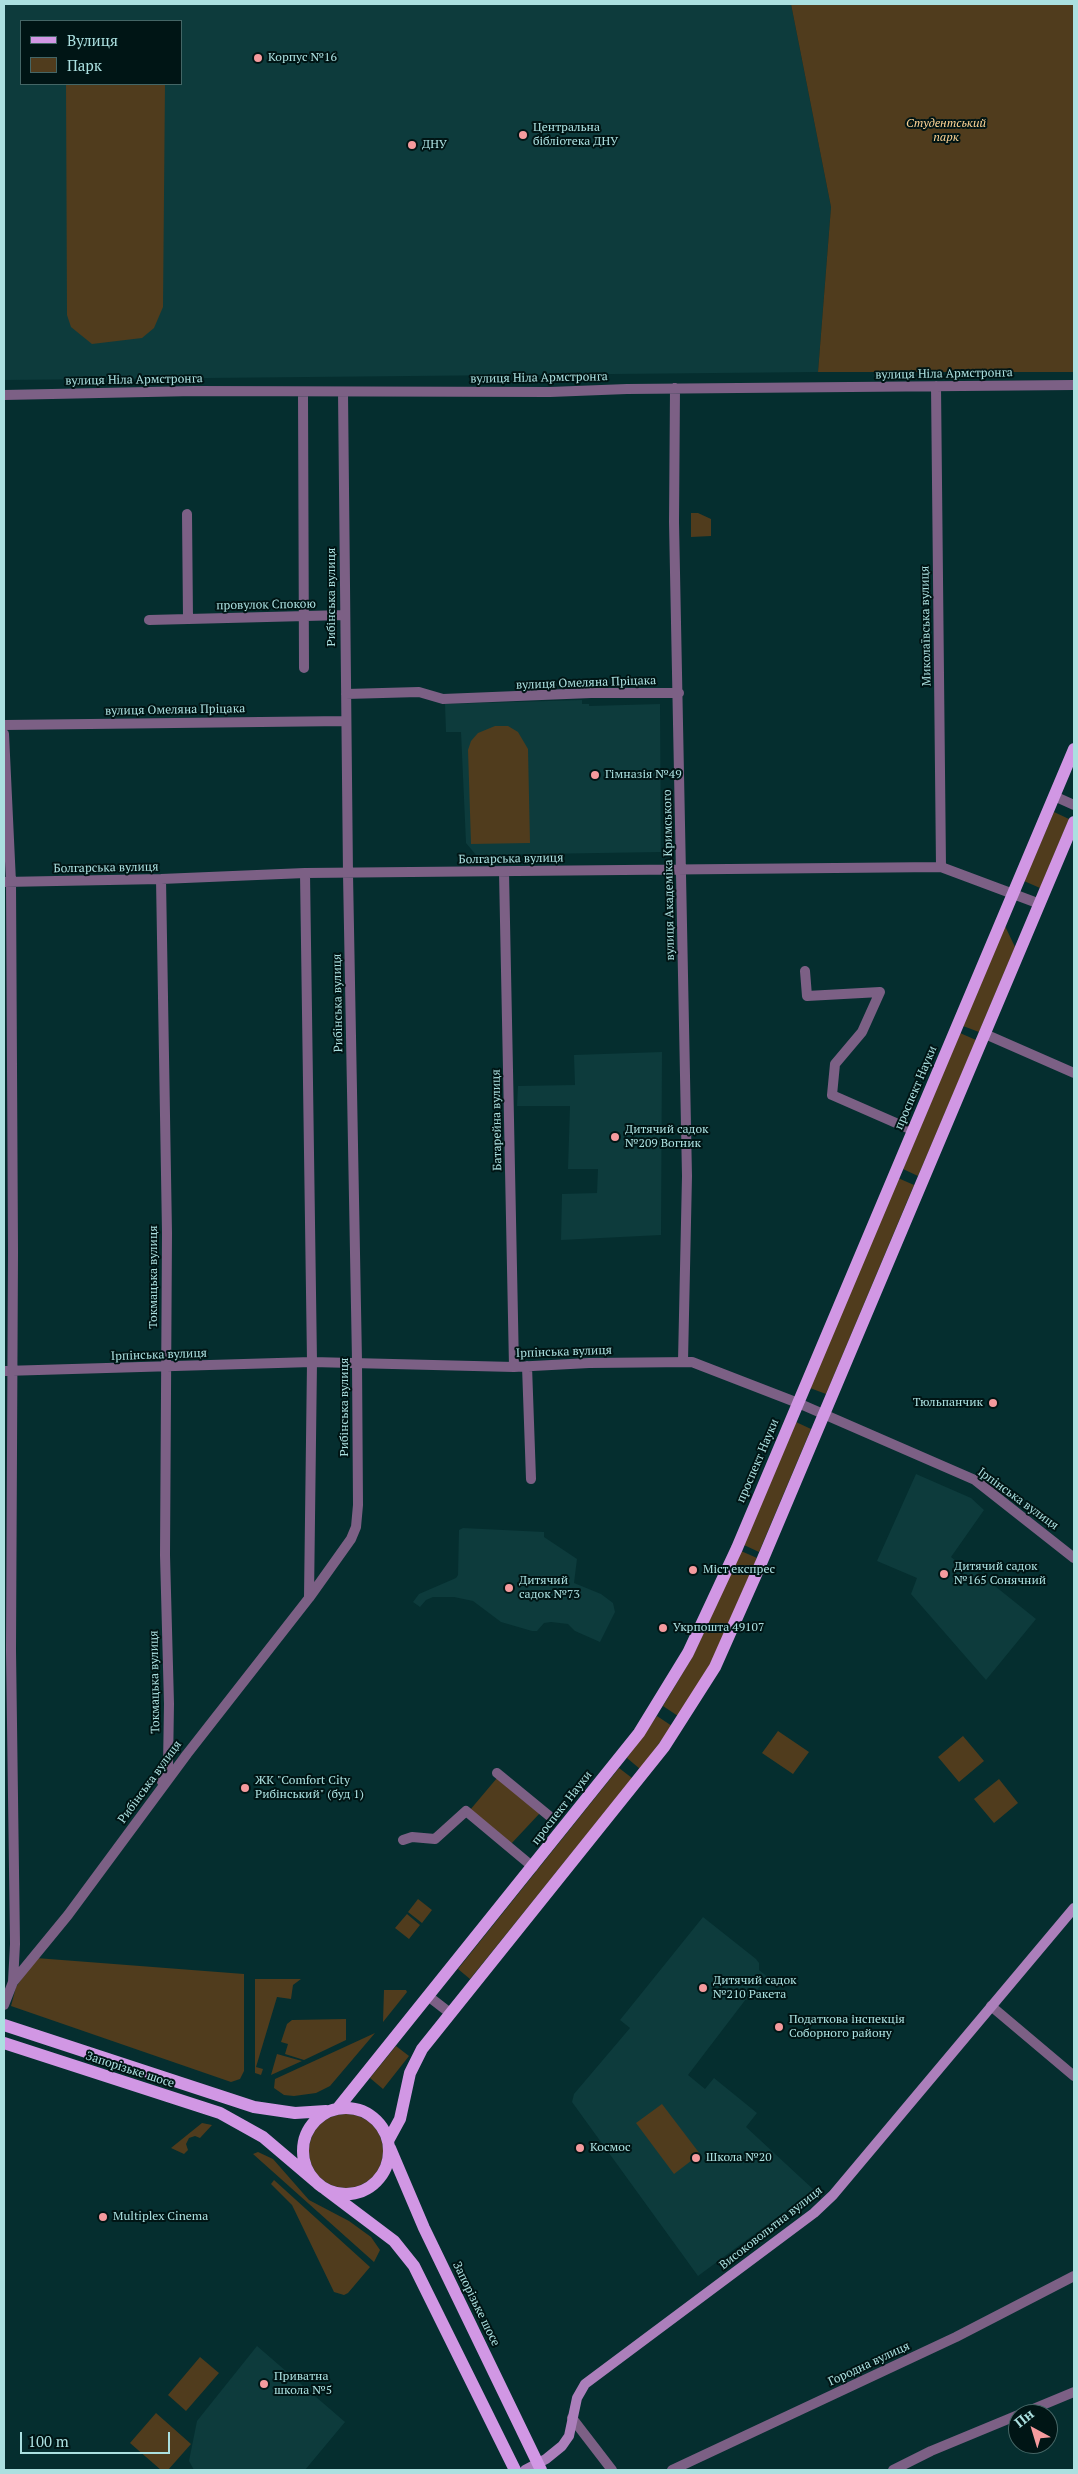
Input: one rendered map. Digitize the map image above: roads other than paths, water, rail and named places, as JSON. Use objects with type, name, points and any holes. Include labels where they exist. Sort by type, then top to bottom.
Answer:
[{"type":"main road","name":"проспект Науки","points":[[332,2110],[533,1868],[638,1733],[675,1678],[737,1548],[1074,749]]},
{"type":"main road","points":[[389,2145],[382,2126],[370,2114],[349,2107],[332,2110],[311,2126],[305,2137],[303,2149],[304,2162],[320,2185],[348,2194],[362,2191],[383,2174],[388,2162],[389,2145],[400,2119],[407,2080],[414,2063],[450,2013],[639,1779],[685,1717],[714,1667],[1074,822]]},
{"type":"main road","name":"Високовольтна вулиця","points":[[525,2470],[539,2467],[562,2446],[569,2436],[577,2398],[585,2384],[814,2213],[833,2196],[1074,1908]]},
{"type":"main road","name":"Запорізьке шосе","points":[[4,2025],[254,2107],[295,2113],[332,2110]]},
{"type":"main road","name":"Запорізьке шосе","points":[[4,2043],[220,2113],[263,2137],[320,2185],[394,2241],[414,2266],[432,2298],[515,2470]]},
{"type":"main road","name":"Запорізьке шосе","points":[[389,2145],[424,2228],[539,2467]]},
{"type":"street","name":"вулиця Ніла Армстронга","points":[[4,395],[195,391],[550,392],[675,388],[1074,385]]},
{"type":"street","name":"Миколаївська вулиця","points":[[936,386],[941,867]]},
{"type":"street","name":"вулиця Академіка Кримського","points":[[675,388],[674,522],[679,693],[687,1176],[683,1361]]},
{"type":"street","points":[[303,392],[304,668]]},
{"type":"street","name":"Рибінська вулиця","points":[[12,1982],[68,1915],[157,1793],[309,1598],[351,1539],[356,1527],[358,1506],[357,1362],[348,874],[343,392]]},
{"type":"street","points":[[187,514],[188,619]]},
{"type":"street","name":"провулок Спокою","points":[[149,620],[345,616]]},
{"type":"street","name":"вулиця Омеляна Пріцака","points":[[346,694],[419,692],[443,700],[591,693],[679,693]]},
{"type":"street","name":"вулиця Омеляна Пріцака","points":[[4,725],[346,721]]},
{"type":"street","points":[[4,734],[7,882],[8,1371],[15,1944],[12,1982],[4,2005]]},
{"type":"street","points":[[1054,796],[1074,805]]},
{"type":"street","name":"Болгарська вулиця","points":[[7,882],[160,879],[305,873],[941,867],[1040,904]]},
{"type":"street","name":"Батарейна вулиця","points":[[504,872],[514,1367]]},
{"type":"street","points":[[305,873],[312,1362],[309,1598]]},
{"type":"street","name":"Токмацька вулиця","points":[[157,1793],[168,1766],[165,1555],[167,1368],[160,879]]},
{"type":"street","points":[[805,971],[808,996],[880,992],[862,1032],[836,1064],[832,1095],[912,1130]]},
{"type":"street","points":[[985,1034],[1074,1073]]},
{"type":"street","name":"Ірпінська вулиця","points":[[8,1371],[167,1368],[312,1362],[514,1367],[692,1362],[798,1402],[976,1480],[1074,1558]]},
{"type":"street","points":[[527,1366],[531,1479]]},
{"type":"street","points":[[496,1773],[553,1819]]},
{"type":"street","points":[[402,1840],[434,1838],[466,1810],[533,1868]]},
{"type":"street","points":[[428,1996],[450,2013]]},
{"type":"street","points":[[991,2006],[1074,2076]]},
{"type":"street","name":"Городна вулиця","points":[[672,2470],[956,2337],[1074,2276]]},
{"type":"street","points":[[1046,2404],[1074,2392]]},
{"type":"street","points":[[572,2418],[612,2470]]},
{"type":"street","points":[[893,2470],[931,2450],[1008,2420]]},
{"type":"place","name":"Корпус №16","points":[[258,58]]},
{"type":"place","name":"Центральна бібліотека ДНУ","points":[[523,135]]},
{"type":"place","name":"ДНУ","points":[[412,145]]},
{"type":"place","name":"Гімназія №49","points":[[595,775]]},
{"type":"place","name":"Дитячий садок №209 Вогник","points":[[615,1137]]},
{"type":"place","name":"Тюльпанчик","points":[[993,1403]]},
{"type":"place","name":"Міст експрес","points":[[693,1570]]},
{"type":"place","name":"Дитячий садок №165 Сонячний","points":[[944,1574]]},
{"type":"place","name":"Дитячий садок №73","points":[[509,1588]]},
{"type":"place","name":"Укрпошта 49107","points":[[663,1628]]},
{"type":"place","name":"ЖК \"Comfort City Рибінський\" (буд 1)","points":[[245,1788]]},
{"type":"place","name":"Дитячий садок №210 Ракета","points":[[703,1988]]},
{"type":"place","name":"Податкова інспекція Соборного району","points":[[779,2027]]},
{"type":"place","name":"Космос","points":[[580,2148]]},
{"type":"place","name":"Школа №20","points":[[696,2158]]},
{"type":"place","name":"Multiplex Cinema","points":[[103,2217]]},
{"type":"place","name":"Приватна школа №5","points":[[264,2384]]},
{"type":"park label","name":"Студентський парк","points":[[946,131]]}]
